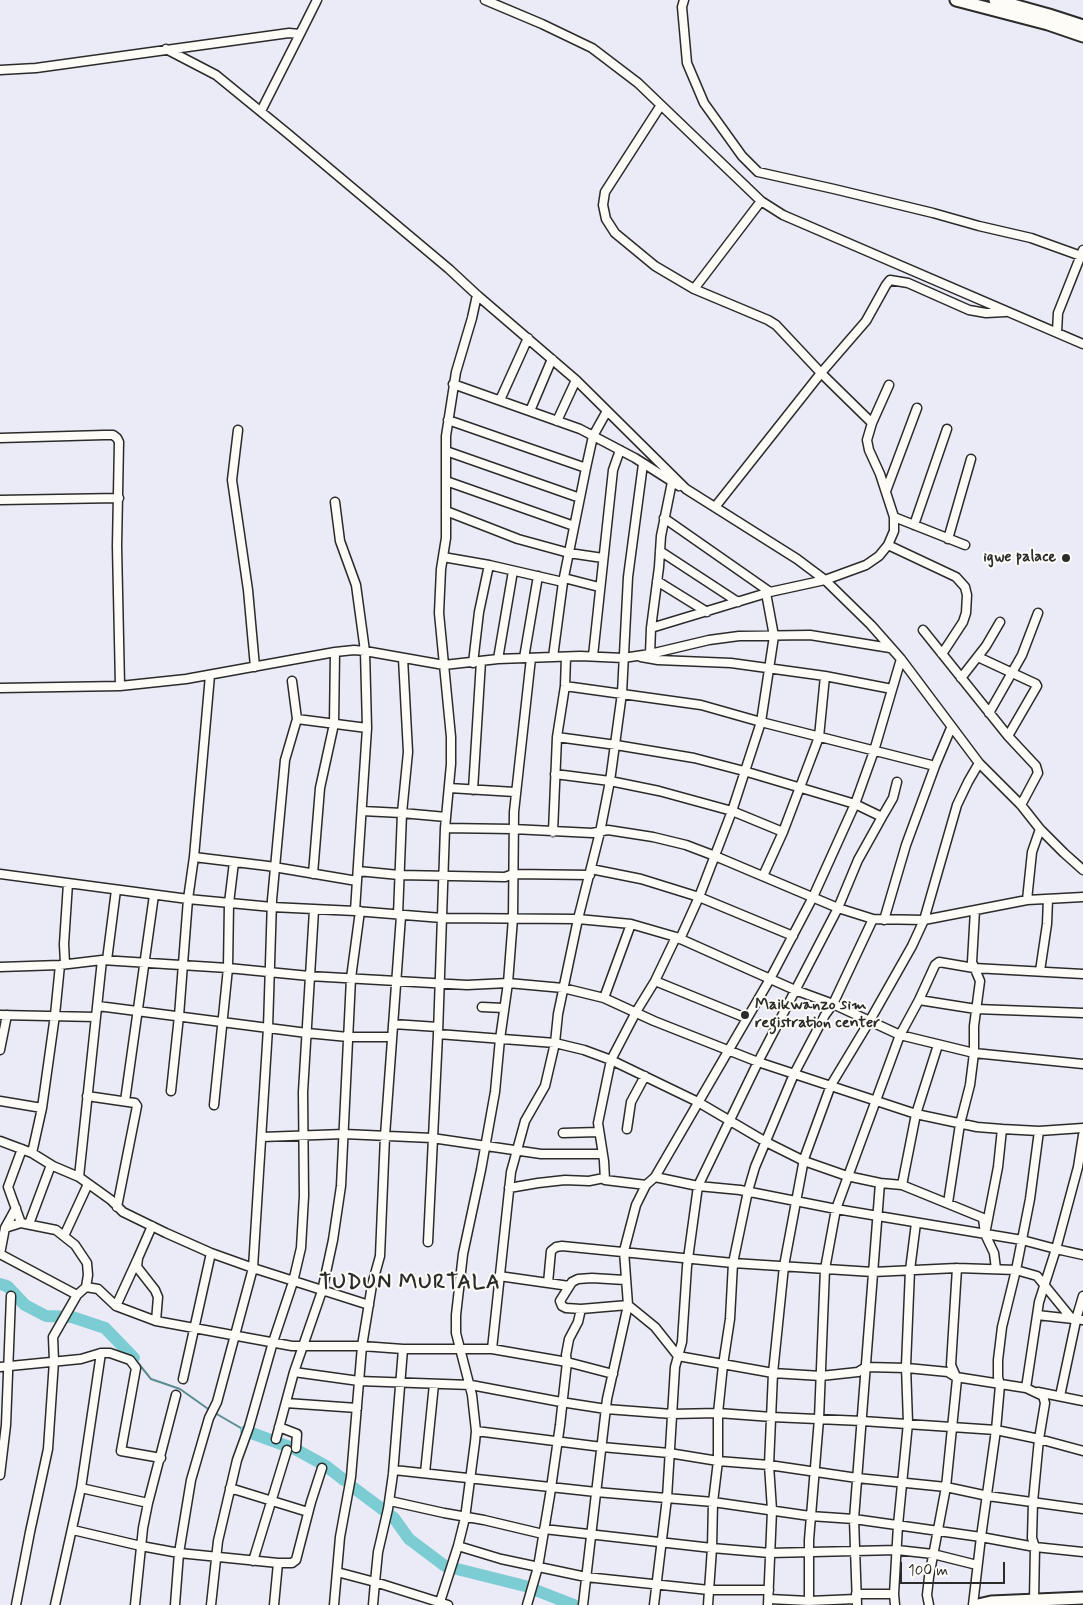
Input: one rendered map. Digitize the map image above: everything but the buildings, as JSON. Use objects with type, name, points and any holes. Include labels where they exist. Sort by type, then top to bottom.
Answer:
[{"type":"main road","points":[[956,0],[1048,24],[1083,36]]},
{"type":"main road","points":[[995,0],[1049,14],[1083,26]]},
{"type":"main road","points":[[978,1605],[1083,1598]]},
{"type":"street","points":[[261,111],[317,0]]},
{"type":"street","points":[[485,0],[592,48],[638,83],[761,201],[783,216],[1083,344]]},
{"type":"street","points":[[684,0],[682,7],[687,62],[704,103],[742,156],[758,172],[933,213],[1082,253],[1058,313],[1057,332]]},
{"type":"street","points":[[0,70],[36,68],[289,33],[300,34]]},
{"type":"street","points":[[166,49],[216,75],[450,269],[477,295],[576,380],[686,488]]},
{"type":"street","points":[[661,105],[605,192],[603,205],[606,219],[615,233],[655,266],[694,289],[776,325],[820,373],[872,423]]},
{"type":"street","points":[[694,289],[761,201]]},
{"type":"street","points":[[715,507],[820,373],[866,322],[890,280],[908,283],[968,310],[986,313],[1007,312]]},
{"type":"street","points":[[428,1242],[445,828],[451,737],[439,613],[440,581],[446,538],[446,436],[453,384],[477,295]]},
{"type":"street","points":[[500,400],[528,338]]},
{"type":"street","points":[[530,411],[552,359]]},
{"type":"street","points":[[557,420],[576,380]]},
{"type":"street","points":[[453,384],[557,420],[620,450],[672,482],[686,488],[825,580],[901,659],[951,728],[980,763],[1021,805],[1040,829],[1083,870]]},
{"type":"street","points":[[651,628],[768,593],[825,580],[866,565],[880,556],[888,545],[894,531],[894,517],[886,491],[869,450],[868,440],[872,423],[889,386]]},
{"type":"street","points":[[886,491],[917,408]]},
{"type":"street","points":[[554,657],[563,580],[586,468],[593,436],[607,411]]},
{"type":"street","points":[[448,420],[586,468]]},
{"type":"street","points":[[238,430],[232,480],[248,590],[255,667]]},
{"type":"street","points":[[914,525],[947,430]]},
{"type":"street","points":[[0,438],[113,435],[119,442],[117,546],[120,686]]},
{"type":"street","points":[[593,656],[599,586],[613,470],[620,450]]},
{"type":"street","points":[[446,451],[580,498]]},
{"type":"street","points":[[948,538],[971,460]]},
{"type":"street","points":[[492,1350],[509,1188],[516,1150],[525,1121],[545,1086],[555,1043],[563,988],[578,919],[591,872],[610,781],[622,693],[628,576],[643,464]]},
{"type":"street","points":[[446,481],[574,526]]},
{"type":"street","points":[[650,654],[651,628],[664,518],[672,482]]},
{"type":"street","points":[[0,500],[119,498]]},
{"type":"street","points":[[276,1439],[294,1372],[322,1291],[333,1240],[341,1186],[348,1036],[358,911],[357,881],[367,728],[364,651],[356,585],[340,541],[335,502]]},
{"type":"street","points":[[446,511],[518,539],[569,553],[603,558]]},
{"type":"street","points":[[894,517],[965,545]]},
{"type":"street","points":[[604,1178],[604,1160],[598,1123],[611,1060],[699,897],[715,856],[732,811],[760,722],[774,636],[768,593],[664,518]]},
{"type":"street","points":[[888,545],[956,577],[965,587],[967,595],[966,613],[963,622],[942,654]]},
{"type":"street","points":[[660,551],[738,602]]},
{"type":"street","points":[[443,557],[599,586]]},
{"type":"street","points":[[473,790],[479,612],[489,565]]},
{"type":"street","points":[[498,659],[513,571]]},
{"type":"street","points":[[439,1604],[465,1518],[476,1431],[471,1385],[456,1333],[456,1315],[463,1254],[486,1146],[495,1092],[508,983],[513,918],[513,829],[528,658],[538,576]]},
{"type":"street","points":[[657,581],[707,612]]},
{"type":"street","points":[[989,713],[1022,655],[1038,613]]},
{"type":"street","points":[[961,678],[978,657],[1000,622]]},
{"type":"street","points":[[923,630],[1008,736],[1036,766],[1038,774],[1021,805]]},
{"type":"street","points":[[0,688],[120,686],[210,675],[335,652],[364,651],[444,665],[498,659],[593,656],[623,658],[650,654],[709,640],[739,636],[810,635],[890,648]]},
{"type":"street","points":[[313,874],[320,788],[334,724],[335,652]]},
{"type":"street","points":[[635,656],[658,660],[731,663],[825,676],[892,689]]},
{"type":"street","points":[[553,832],[557,737],[565,686],[566,657]]},
{"type":"street","points":[[978,657],[1037,686],[1008,736]]},
{"type":"street","points":[[334,1605],[340,1537],[351,1477],[362,1346],[368,1305],[380,1256],[385,1136],[396,981],[402,812],[408,752],[403,658]]},
{"type":"street","points":[[583,1604],[606,1409],[628,1305],[624,1252],[636,1205],[646,1184],[654,1176],[770,979],[813,897],[855,804],[874,751],[901,659]]},
{"type":"street","points":[[171,1091],[210,675]]},
{"type":"street","points":[[763,876],[819,737],[825,676]]},
{"type":"street","points":[[175,1605],[179,1553],[191,1480],[214,1408],[253,1268],[268,1028],[268,974],[274,868],[285,760],[297,719],[292,681]]},
{"type":"street","points":[[565,686],[700,705],[935,766]]},
{"type":"street","points":[[297,719],[367,728]]},
{"type":"street","points":[[884,920],[906,845],[951,728]]},
{"type":"street","points":[[557,737],[694,758],[855,804],[882,817]]},
{"type":"street","points":[[894,1594],[809,1603],[768,1602],[772,1510],[768,1466],[773,1373],[784,1266],[804,1161],[831,1085],[912,946],[924,920],[957,805],[980,763]]},
{"type":"street","points":[[555,774],[610,781],[658,791],[732,811],[782,832]]},
{"type":"street","points":[[654,1605],[666,1498],[675,1367],[682,1342],[688,1258],[698,1186],[758,1062],[838,908],[858,860],[892,798],[897,782]]},
{"type":"street","points":[[448,788],[516,792]]},
{"type":"street","points":[[362,811],[402,812],[446,817]]},
{"type":"street","points":[[445,828],[513,829],[553,832],[600,832],[608,830],[653,837],[686,845],[838,908],[873,919],[924,920],[1027,900],[1083,897]]},
{"type":"street","points":[[1027,900],[1032,852],[1040,829]]},
{"type":"street","points":[[194,857],[357,881]]},
{"type":"street","points":[[214,1105],[228,968],[230,903],[234,862]]},
{"type":"street","points":[[358,870],[400,875],[505,877],[513,874],[591,872],[641,879],[699,897],[793,936]]},
{"type":"street","points":[[0,874],[154,895],[272,907],[358,911],[399,916],[578,919],[630,924],[678,938],[795,990],[833,1004],[900,1035],[974,1053],[1083,1064]]},
{"type":"street","points":[[32,1152],[42,1108],[62,964],[68,883]]},
{"type":"street","points":[[79,1177],[96,1017],[116,890]]},
{"type":"street","points":[[125,1101],[154,895]]},
{"type":"street","points":[[1040,971],[1047,924],[1048,899]]},
{"type":"street","points":[[210,1605],[216,1557],[236,1460],[247,1431],[293,1282],[301,1248],[304,1136],[303,1092],[314,910]]},
{"type":"street","points":[[948,1204],[960,1124],[970,1085],[974,1053],[976,1008],[980,981],[972,962],[975,910]]},
{"type":"street","points":[[708,1605],[713,1502],[718,1461],[718,1413],[730,1319],[733,1263],[748,1191],[755,1167],[794,1074],[825,1014],[833,1004],[873,919]]},
{"type":"street","points":[[604,998],[630,924]]},
{"type":"street","points":[[0,967],[104,960],[228,968],[268,974],[439,984],[508,983],[563,988],[604,998],[654,1021],[758,1062],[916,1114],[960,1124],[1002,1130],[1039,1131],[1083,1128]]},
{"type":"street","points":[[809,1603],[810,1516],[819,1419],[825,1270],[836,1209],[900,1035],[937,963],[974,968],[1083,974]]},
{"type":"street","points":[[655,981],[746,1018]]},
{"type":"street","points":[[919,1000],[976,1008],[1083,1013]]},
{"type":"street","points":[[98,1006],[307,1033],[392,1037]]},
{"type":"street","points":[[482,1007],[504,1008]]},
{"type":"street","points":[[0,1050],[3,1015],[96,1017]]},
{"type":"street","points":[[393,1024],[500,1039],[555,1043],[584,1050],[611,1060],[698,1102],[766,1142],[804,1161],[847,1176],[902,1186],[983,1218],[985,1234],[994,1253],[996,1269]]},
{"type":"street","points":[[902,1186],[916,1114],[938,1045]]},
{"type":"street","points":[[627,1129],[630,1102],[645,1076]]},
{"type":"street","points":[[87,1096],[125,1101],[135,1103],[137,1106],[117,1207]]},
{"type":"street","points":[[0,1101],[42,1108]]},
{"type":"street","points":[[985,1234],[998,1167],[1002,1130]]},
{"type":"street","points":[[973,1605],[980,1537],[988,1496],[996,1430],[1000,1385],[998,1360],[1002,1327],[1030,1199],[1039,1131]]},
{"type":"street","points":[[563,1133],[598,1132]]},
{"type":"street","points":[[262,1137],[344,1134],[432,1138],[553,1154],[602,1154]]},
{"type":"street","points":[[1026,1388],[1044,1283],[1056,1250],[1078,1167],[1083,1135]]},
{"type":"street","points":[[0,1141],[32,1152],[51,1164],[79,1177],[111,1200],[117,1207],[152,1226],[211,1253],[293,1282],[368,1305]]},
{"type":"street","points":[[22,1149],[8,1186],[16,1208],[25,1224]]},
{"type":"street","points":[[25,1224],[51,1164]]},
{"type":"street","points":[[654,1176],[698,1186],[748,1191],[836,1209],[1022,1240],[1056,1250],[1083,1254]]},
{"type":"street","points":[[509,1188],[565,1180],[589,1181],[604,1178],[608,1181],[646,1184]]},
{"type":"street","points":[[856,1599],[854,1519],[880,1183]]},
{"type":"street","points":[[64,1236],[88,1184]]},
{"type":"street","points":[[16,1208],[5,1228],[0,1254],[77,1295]]},
{"type":"street","points":[[895,1605],[898,1525],[908,1423],[906,1368],[910,1270],[916,1223]]},
{"type":"street","points":[[5,1228],[25,1224],[56,1230],[76,1245],[87,1263],[86,1287],[77,1295],[53,1337],[54,1361],[48,1449],[16,1605]]},
{"type":"street","points":[[116,1306],[152,1226]]},
{"type":"street","points":[[548,1283],[551,1251],[556,1247],[576,1246],[733,1263],[825,1270],[873,1272],[957,1268],[1016,1270],[1037,1276],[1077,1319]]},
{"type":"street","points":[[183,1379],[211,1253]]},
{"type":"street","points":[[138,1258],[137,1267],[155,1290],[158,1297],[156,1321]]},
{"type":"street","points":[[929,1605],[927,1595],[928,1577],[946,1487],[953,1426],[956,1378],[951,1365],[957,1268]]},
{"type":"street","points":[[499,1276],[569,1286]]},
{"type":"street","points":[[625,1280],[578,1279],[572,1282],[560,1302],[566,1308],[581,1309],[628,1305],[655,1327],[678,1356],[723,1365],[773,1373],[821,1376],[858,1372],[866,1367],[948,1372],[956,1378],[1026,1388],[1083,1401]]},
{"type":"street","points":[[86,1287],[98,1289],[116,1306],[156,1321],[292,1346],[492,1350],[566,1362],[613,1374]]},
{"type":"street","points":[[0,1475],[6,1425],[4,1367],[11,1296]]},
{"type":"street","points":[[1060,1396],[1083,1296]]},
{"type":"street","points":[[527,1605],[538,1568],[557,1441],[566,1355],[569,1339],[578,1322],[581,1309]]},
{"type":"street","points":[[1037,1315],[1077,1319]]},
{"type":"street","points":[[373,1605],[378,1552],[394,1470],[403,1349]]},
{"type":"street","points":[[4,1367],[81,1359],[101,1352],[130,1360],[136,1368],[120,1451],[160,1458]]},
{"type":"street","points":[[55,1605],[81,1488],[101,1352]]},
{"type":"street","points":[[294,1372],[359,1381],[471,1385],[606,1409],[672,1414],[718,1413],[908,1423],[996,1430],[1039,1438],[1083,1451]]},
{"type":"street","points":[[425,1473],[434,1384]]},
{"type":"street","points":[[1034,1600],[1035,1547],[1032,1538],[1032,1502],[1045,1404],[1043,1396],[1037,1392]]},
{"type":"street","points":[[135,1605],[148,1502],[176,1395]]},
{"type":"street","points":[[286,1403],[357,1408]]},
{"type":"street","points":[[279,1427],[297,1434],[296,1448]]},
{"type":"street","points":[[476,1431],[814,1473],[946,1487],[988,1496],[1083,1509]]},
{"type":"street","points":[[253,1561],[287,1450]]},
{"type":"street","points":[[73,1530],[179,1553],[292,1563],[296,1560],[308,1512],[322,1468]]},
{"type":"street","points":[[394,1470],[596,1492],[713,1502],[810,1516],[854,1519],[1035,1547],[1083,1552]]},
{"type":"street","points":[[81,1488],[148,1502]]},
{"type":"street","points":[[230,1488],[308,1512]]},
{"type":"street","points":[[388,1508],[484,1520],[543,1532],[770,1553],[897,1550],[934,1554],[977,1565]]},
{"type":"street","points":[[458,1546],[538,1568],[586,1577],[709,1590],[769,1590]]},
{"type":"street","points":[[274,1605],[278,1563]]},
{"type":"street","points":[[337,1572],[375,1582],[439,1604],[448,1605]]},
{"type":"waterway","points":[[0,1284],[7,1286],[25,1305],[46,1316],[72,1317],[105,1328],[134,1358]]},
{"type":"waterway","points":[[134,1358],[151,1379],[180,1389],[211,1411]]},
{"type":"waterway","points":[[215,1413],[246,1431]]},
{"type":"waterway","points":[[246,1431],[295,1449],[326,1466],[344,1480]]},
{"type":"waterway","points":[[354,1488],[394,1518],[409,1539],[445,1566],[525,1586],[574,1605]]},
{"type":"place","name":"igwe palace","points":[[1066,558]]},
{"type":"place","name":"Maikwanzo sim registration center","points":[[745,1015]]},
{"type":"district","name":"TUDUN MURTALA","points":[[410,1284]]}]
